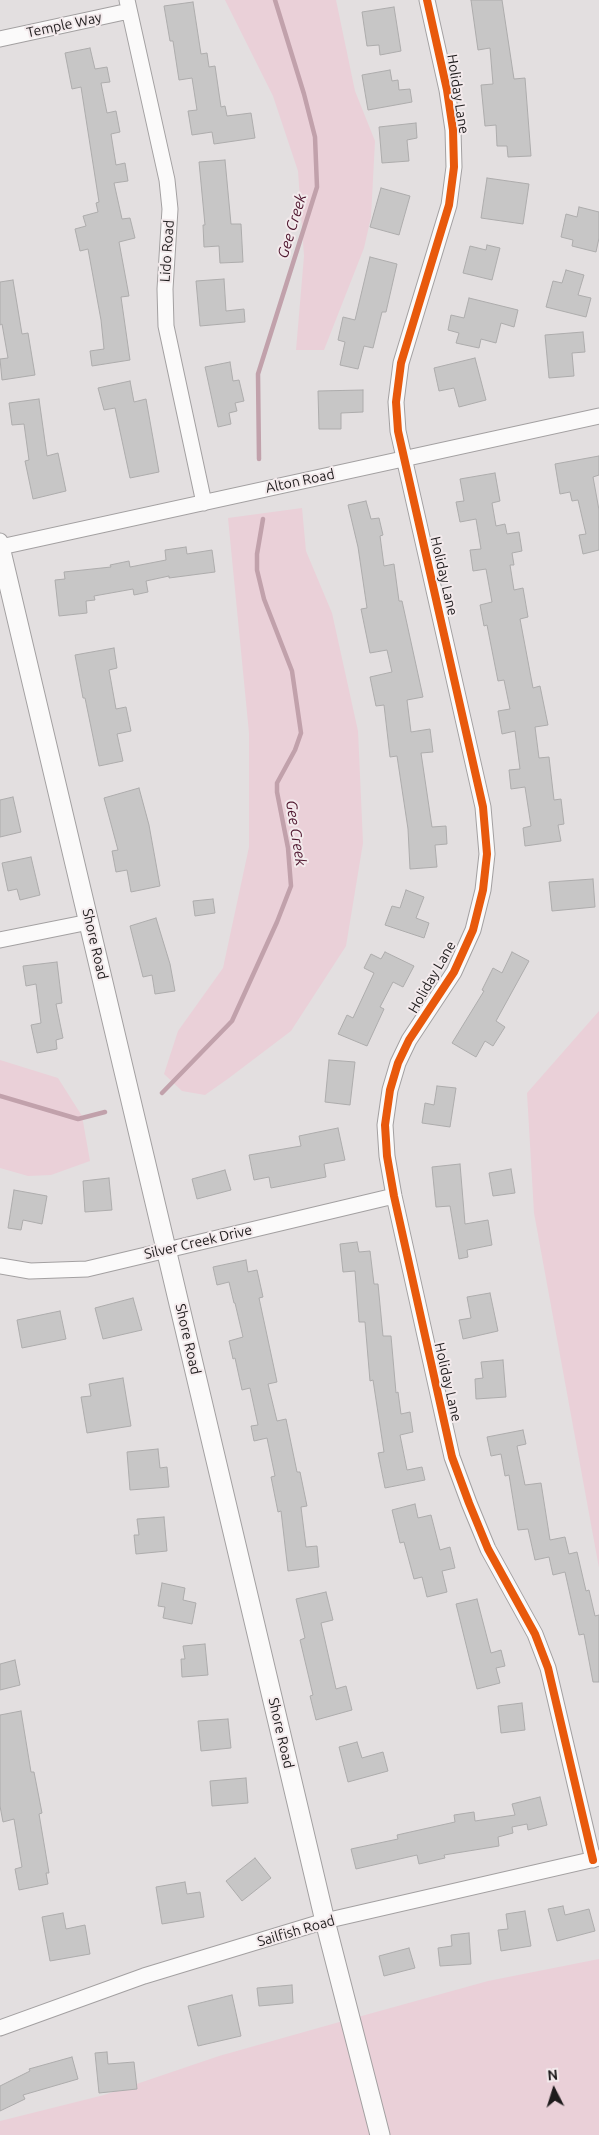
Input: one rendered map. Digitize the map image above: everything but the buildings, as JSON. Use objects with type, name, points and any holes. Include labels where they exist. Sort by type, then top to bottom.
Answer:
[{"type":"street","name":"Holiday Lane","points":[[427,0],[447,90],[453,130],[454,167],[449,205],[401,363],[396,402],[398,431],[483,807],[487,854],[483,890],[473,930],[454,972],[409,1040],[398,1063],[390,1090],[385,1125],[387,1156],[394,1196],[452,1457],[468,1503],[488,1548],[535,1634],[548,1668],[596,1859]]},
{"type":"street","name":"Temple Way","points":[[0,39],[128,5]]},
{"type":"street","name":"Lido Road","points":[[128,5],[167,180],[170,210],[165,289],[166,326],[204,502]]},
{"type":"street","name":"Alton Road","points":[[0,545],[599,416]]},
{"type":"street","name":"Shore Road","points":[[0,545],[325,1921],[380,2135]]},
{"type":"street","points":[[0,940],[89,922]]},
{"type":"street","name":"Silver Creek Drive","points":[[0,1266],[30,1271],[86,1269],[394,1196]]},
{"type":"street","name":"Sailfish Road","points":[[0,2028],[144,1976],[325,1921],[596,1859]]},
{"type":"shaded area","points":[[225,0],[336,0],[355,91],[375,141],[371,217],[364,248],[324,350],[296,350],[304,256],[298,171],[273,96]]},
{"type":"shaded area","points":[[302,508],[306,551],[332,613],[358,731],[363,843],[346,946],[291,1031],[205,1095],[182,1091],[164,1074],[178,1031],[223,968],[249,847],[249,733],[228,518]]},
{"type":"shaded area","points":[[599,1011],[599,1568],[534,1213],[527,1093]]},
{"type":"shaded area","points":[[0,1060],[58,1078],[82,1116],[90,1161],[51,1175],[28,1176],[0,1168]]},
{"type":"shaded area","points":[[599,1959],[599,2135],[388,2135],[358,2017],[488,1981]]},
{"type":"shaded area","points":[[343,2021],[372,2135],[0,2135],[0,2121],[104,2095],[219,2056]]},
{"type":"waterway","name":"Gee Creek","points":[[259,459],[258,374],[317,187],[315,137],[275,0]]},
{"type":"waterway","name":"Gee Creek","points":[[162,1093],[232,1021],[277,922],[291,886],[288,848],[277,792],[277,783],[295,750],[301,733],[292,671],[264,599],[257,570],[257,554],[263,519]]},
{"type":"waterway","name":"Gee Creek","points":[[0,1096],[78,1119],[105,1112]]},
{"type":"cycle path","points":[[427,0],[447,90],[453,130],[454,167],[449,205],[401,363],[396,402],[398,431],[483,807],[487,854],[483,890],[473,930],[454,972],[409,1040],[398,1063],[390,1090],[385,1125],[387,1156],[394,1196],[452,1457],[488,1549],[535,1634],[548,1668],[593,1860]]}]
